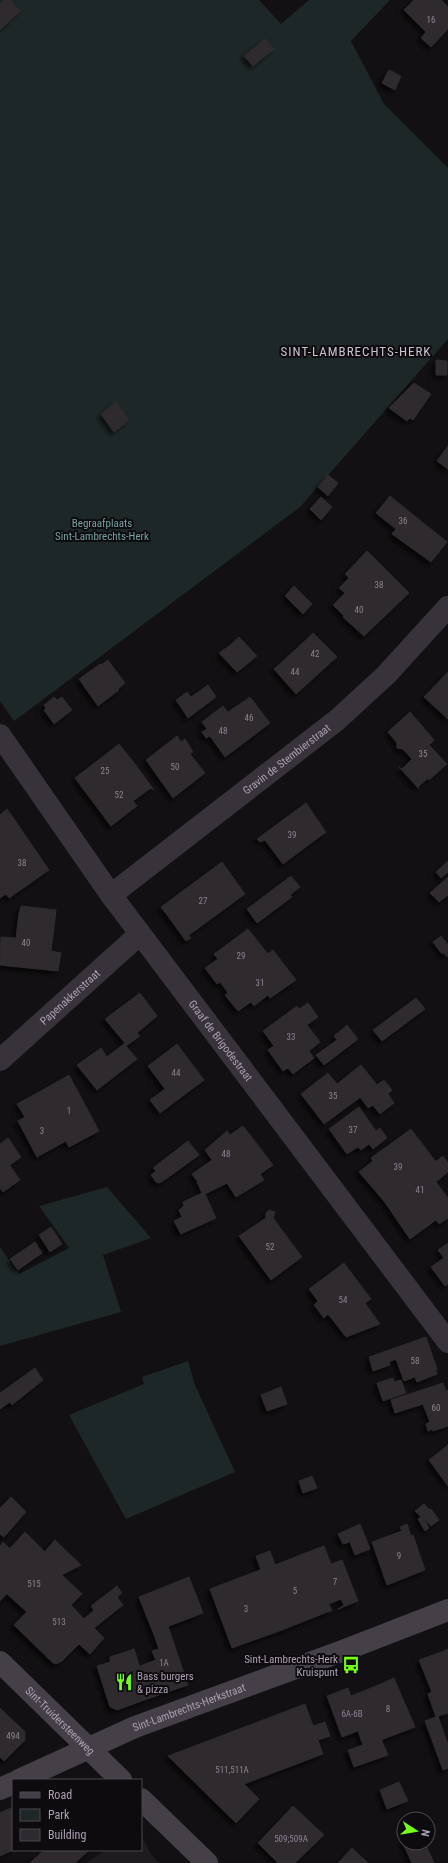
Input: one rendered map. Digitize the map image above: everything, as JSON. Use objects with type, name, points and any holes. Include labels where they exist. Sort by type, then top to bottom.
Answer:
[{"type":"street","name":"Gravin de Stembierstraat","points":[[111,894],[337,720],[386,675],[448,607]]},
{"type":"street","name":"Graaf de Brigodestraat","points":[[0,734],[140,934],[448,1342]]},
{"type":"street","name":"Papenakkerstraat","points":[[0,1060],[140,934]]},
{"type":"street","name":"Sint-Lambrechts-Herkstraat","points":[[20,1779],[135,1727],[345,1650],[448,1610]]},
{"type":"street","name":"Sint-Truidersteenweg","points":[[0,1662],[120,1779]]},
{"type":"street","points":[[0,1789],[12,1783]]},
{"type":"street","points":[[142,1800],[207,1863]]},
{"type":"shaded area","points":[[142,1837],[152,1856],[159,1863],[86,1863],[104,1851],[142,1851]]},
{"type":"green space","name":"Begraafplaats Sint-Lambrechts-Herk","points":[[0,0],[259,0],[281,24],[309,0],[390,0],[351,41],[384,104],[448,168],[448,339],[300,507],[14,721],[0,701]]},
{"type":"green space","points":[[107,1187],[151,1238],[103,1255],[121,1312],[0,1346],[0,1247],[19,1274],[69,1248],[39,1206]]},
{"type":"green space","points":[[188,1361],[195,1385],[235,1472],[126,1519],[69,1415],[144,1384],[142,1377]]},
{"type":"building","points":[[4,0],[10,0],[20,11],[0,30],[0,4]]},
{"type":"building","points":[[414,0],[441,0],[448,7],[448,29],[431,47],[421,38],[426,32],[404,10]]},
{"type":"building","points":[[265,39],[274,49],[253,66],[244,56]]},
{"type":"building","points":[[389,70],[401,76],[395,90],[382,83]]},
{"type":"building","points":[[436,360],[447,361],[447,375],[436,375]]},
{"type":"building","points":[[414,383],[431,394],[413,420],[410,418],[407,421],[389,408]]},
{"type":"building","points":[[116,402],[129,420],[114,432],[101,414]]},
{"type":"building","points":[[448,446],[448,469],[437,461]]},
{"type":"building","points":[[328,475],[338,483],[328,496],[318,487]]},
{"type":"building","points":[[390,496],[447,542],[431,562],[392,534],[396,529],[376,513]]},
{"type":"building","points":[[321,497],[332,507],[321,520],[310,509]]},
{"type":"building","points":[[367,551],[409,593],[386,615],[345,574]]},
{"type":"building","points":[[349,578],[386,615],[364,636],[343,617],[344,616],[333,605],[345,593],[339,588]]},
{"type":"building","points":[[294,586],[312,604],[303,614],[285,596]]},
{"type":"building","points":[[313,633],[337,657],[317,675],[295,650]]},
{"type":"building","points":[[239,637],[257,656],[246,665],[229,646]]},
{"type":"building","points":[[229,646],[246,665],[237,672],[219,653]]},
{"type":"building","points":[[295,650],[317,675],[296,694],[274,669]]},
{"type":"building","points":[[108,660],[125,683],[118,689],[119,690],[98,706],[79,679]]},
{"type":"building","points":[[448,672],[448,719],[424,697]]},
{"type":"building","points":[[208,685],[216,697],[188,718],[176,700],[187,692],[191,697]]},
{"type":"building","points":[[54,697],[57,700],[62,697],[72,710],[54,724],[44,710],[46,708],[44,705]]},
{"type":"building","points":[[250,697],[270,723],[249,739],[228,712]]},
{"type":"building","points":[[223,706],[249,739],[225,757],[210,736],[206,738],[202,732],[207,729],[202,722]]},
{"type":"building","points":[[410,712],[434,740],[429,745],[447,764],[429,780],[428,778],[418,787],[419,789],[399,767],[402,769],[412,759],[403,749],[397,748],[397,743],[388,732]]},
{"type":"building","points":[[177,736],[181,742],[185,739],[193,752],[190,754],[205,773],[173,798],[146,760]]},
{"type":"building","points":[[119,744],[135,764],[90,798],[75,778]]},
{"type":"building","points":[[135,764],[154,790],[151,788],[133,801],[137,806],[111,826],[90,798]]},
{"type":"building","points":[[306,803],[326,832],[283,864],[265,840],[260,842],[257,839]]},
{"type":"building","points":[[7,809],[23,832],[0,849],[0,815]]},
{"type":"building","points":[[23,832],[49,870],[9,898],[6,894],[0,898],[0,849]]},
{"type":"building","points":[[448,861],[448,872],[441,878],[436,872]]},
{"type":"building","points":[[222,862],[245,894],[189,935],[174,916],[170,919],[161,907]]},
{"type":"building","points":[[291,876],[300,887],[290,895],[292,897],[257,923],[247,909]]},
{"type":"building","points":[[448,877],[448,895],[439,902],[430,893]]},
{"type":"building","points":[[21,906],[56,910],[55,919],[19,914]]},
{"type":"building","points":[[19,914],[55,919],[51,951],[61,953],[58,971],[0,965],[1,937],[16,938]]},
{"type":"building","points":[[174,916],[191,938],[186,941],[170,919]]},
{"type":"building","points":[[248,929],[268,954],[224,987],[220,982],[217,984],[205,968],[218,959],[214,954]]},
{"type":"building","points":[[441,936],[448,945],[447,957],[443,952],[442,954],[433,942]]},
{"type":"building","points":[[273,950],[296,980],[270,998],[268,995],[254,1006],[251,1002],[238,1011],[225,995],[228,993],[224,987]]},
{"type":"building","points":[[140,993],[157,1016],[137,1033],[140,1036],[126,1046],[137,1059],[97,1090],[77,1065],[101,1048],[107,1057],[125,1043],[105,1019]]},
{"type":"building","points":[[416,998],[425,1009],[382,1041],[373,1030]]},
{"type":"building","points":[[308,1003],[318,1017],[307,1025],[320,1042],[309,1051],[314,1058],[293,1074],[288,1068],[283,1071],[268,1050],[274,1046],[263,1031],[297,1006],[299,1009]]},
{"type":"building","points":[[347,1025],[358,1039],[324,1065],[316,1055],[337,1040],[334,1036]]},
{"type":"building","points":[[177,1044],[204,1080],[160,1113],[150,1100],[165,1089],[148,1066]]},
{"type":"building","points":[[361,1065],[377,1085],[324,1124],[301,1094],[328,1073],[337,1084]]},
{"type":"building","points":[[69,1075],[99,1131],[69,1147],[39,1092]]},
{"type":"building","points":[[384,1080],[392,1090],[388,1094],[394,1103],[380,1114],[373,1105],[368,1108],[360,1097]]},
{"type":"building","points":[[39,1092],[66,1141],[37,1157],[18,1121],[25,1117],[17,1104]]},
{"type":"building","points":[[359,1107],[376,1131],[380,1128],[387,1138],[373,1149],[369,1144],[361,1150],[358,1147],[347,1154],[329,1129]]},
{"type":"building","points":[[243,1126],[257,1144],[220,1170],[198,1182],[192,1174],[212,1160],[205,1150],[227,1131],[230,1135]]},
{"type":"building","points":[[411,1129],[436,1162],[384,1201],[359,1172],[373,1161],[371,1158]]},
{"type":"building","points":[[8,1138],[21,1157],[10,1165],[0,1147],[0,1144]]},
{"type":"building","points":[[188,1141],[199,1155],[163,1181],[159,1183],[156,1182],[151,1175],[156,1171],[153,1168]]},
{"type":"building","points":[[257,1144],[273,1165],[260,1174],[264,1180],[236,1197],[227,1183],[205,1194],[216,1218],[181,1234],[174,1221],[182,1217],[179,1210],[184,1206],[183,1202],[202,1193],[197,1182],[220,1170]]},
{"type":"building","points":[[0,1147],[8,1159],[6,1160],[20,1180],[3,1192],[0,1188]]},
{"type":"building","points":[[443,1156],[448,1163],[448,1172],[436,1182],[448,1198],[448,1218],[439,1224],[436,1220],[410,1239],[384,1201]]},
{"type":"building","points":[[269,1210],[275,1212],[273,1218],[302,1257],[271,1280],[239,1236],[266,1218],[266,1213]]},
{"type":"building","points":[[51,1227],[62,1244],[50,1252],[39,1235]]},
{"type":"building","points":[[35,1242],[42,1253],[18,1270],[10,1259]]},
{"type":"building","points":[[448,1243],[448,1284],[445,1286],[431,1267],[444,1258],[438,1250]]},
{"type":"building","points":[[344,1263],[371,1299],[365,1303],[380,1324],[346,1337],[328,1314],[324,1318],[314,1305],[318,1301],[309,1289]]},
{"type":"building","points":[[426,1337],[437,1369],[437,1374],[417,1382],[415,1377],[404,1381],[396,1359],[389,1362],[390,1365],[373,1371],[369,1357]]},
{"type":"building","points":[[35,1368],[43,1380],[12,1405],[10,1402],[0,1409],[0,1393]]},
{"type":"building","points":[[393,1378],[394,1382],[401,1380],[406,1393],[383,1401],[377,1383]]},
{"type":"building","points":[[443,1383],[446,1391],[448,1390],[448,1426],[433,1431],[432,1429],[428,1431],[426,1424],[430,1422],[423,1404],[395,1413],[391,1400]]},
{"type":"building","points":[[281,1387],[287,1404],[267,1411],[261,1395]]},
{"type":"building","points":[[448,1445],[448,1486],[429,1460]]},
{"type":"building","points":[[312,1476],[317,1488],[303,1493],[299,1481]]},
{"type":"building","points":[[11,1497],[26,1512],[4,1537],[0,1534],[0,1508]]},
{"type":"building","points":[[424,1504],[430,1510],[431,1509],[439,1520],[431,1526],[423,1517],[429,1528],[425,1531],[418,1519],[421,1517],[415,1511]]},
{"type":"building","points":[[360,1524],[370,1549],[355,1555],[350,1542],[343,1544],[338,1534]]},
{"type":"building","points":[[407,1524],[411,1536],[413,1535],[425,1570],[387,1585],[372,1542],[402,1531],[400,1527]]},
{"type":"building","points":[[25,1532],[45,1552],[0,1601],[0,1559]]},
{"type":"building","points":[[55,1540],[81,1565],[62,1575],[27,1612],[7,1594]]},
{"type":"building","points":[[3,1542],[10,1549],[0,1559],[0,1546]]},
{"type":"building","points":[[324,1546],[331,1564],[342,1560],[358,1601],[338,1609],[344,1605],[341,1599],[329,1604],[332,1611],[330,1611],[308,1552]]},
{"type":"building","points":[[270,1551],[275,1565],[308,1552],[330,1611],[282,1630],[256,1556]]},
{"type":"building","points":[[260,1570],[282,1630],[232,1648],[210,1589]]},
{"type":"building","points":[[62,1575],[82,1594],[71,1605],[84,1619],[94,1610],[91,1606],[117,1586],[122,1593],[117,1597],[123,1605],[94,1628],[104,1638],[90,1654],[79,1644],[62,1661],[56,1664],[53,1663],[14,1625]]},
{"type":"building","points":[[189,1577],[203,1613],[153,1632],[139,1597]]},
{"type":"building","points":[[168,1626],[188,1685],[150,1698],[140,1666],[156,1660],[152,1651],[159,1649],[153,1632]]},
{"type":"building","name":"Bass burgers & pizza","points":[[134,1649],[150,1698],[117,1710],[110,1707],[97,1666],[110,1662],[110,1657]]},
{"type":"building","points":[[448,1649],[448,1662],[444,1651]]},
{"type":"building","points":[[444,1651],[448,1662],[448,1713],[438,1716],[448,1745],[448,1768],[443,1770],[425,1721],[436,1717],[428,1694],[432,1692],[419,1660]]},
{"type":"building","points":[[394,1678],[396,1683],[378,1690],[376,1686]]},
{"type":"building","points":[[396,1683],[415,1727],[381,1740],[361,1692],[376,1686],[378,1690]]},
{"type":"building","points":[[348,1688],[351,1696],[361,1692],[388,1755],[354,1767],[348,1750],[363,1745],[358,1731],[342,1737],[327,1696]]},
{"type":"building","points":[[305,1704],[313,1726],[325,1722],[330,1736],[318,1740],[323,1754],[244,1784],[259,1799],[236,1823],[168,1756]]},
{"type":"building","points":[[0,1708],[25,1732],[25,1740],[4,1761],[0,1757]]},
{"type":"building","points":[[399,1782],[408,1801],[387,1809],[380,1790]]},
{"type":"building","points":[[293,1806],[324,1835],[295,1863],[278,1863],[258,1843]]},
{"type":"building","points":[[12,1807],[12,1850],[0,1856],[0,1813]]},
{"type":"building","points":[[352,1848],[368,1863],[338,1863]]},
{"type":"building","points":[[43,1851],[88,1851],[75,1863],[30,1863]]},
{"type":"building","points":[[406,1851],[429,1851],[434,1863],[412,1863]]},
{"type":"place","name":"Sint-Lambrechts-Herk Kruispunt","points":[[351,1665]]},
{"type":"place","name":"Bass burgers & pizza","points":[[124,1682]]},
{"type":"district","name":"SINT-LAMBRECHTS-HERK","points":[[356,351]]}]
